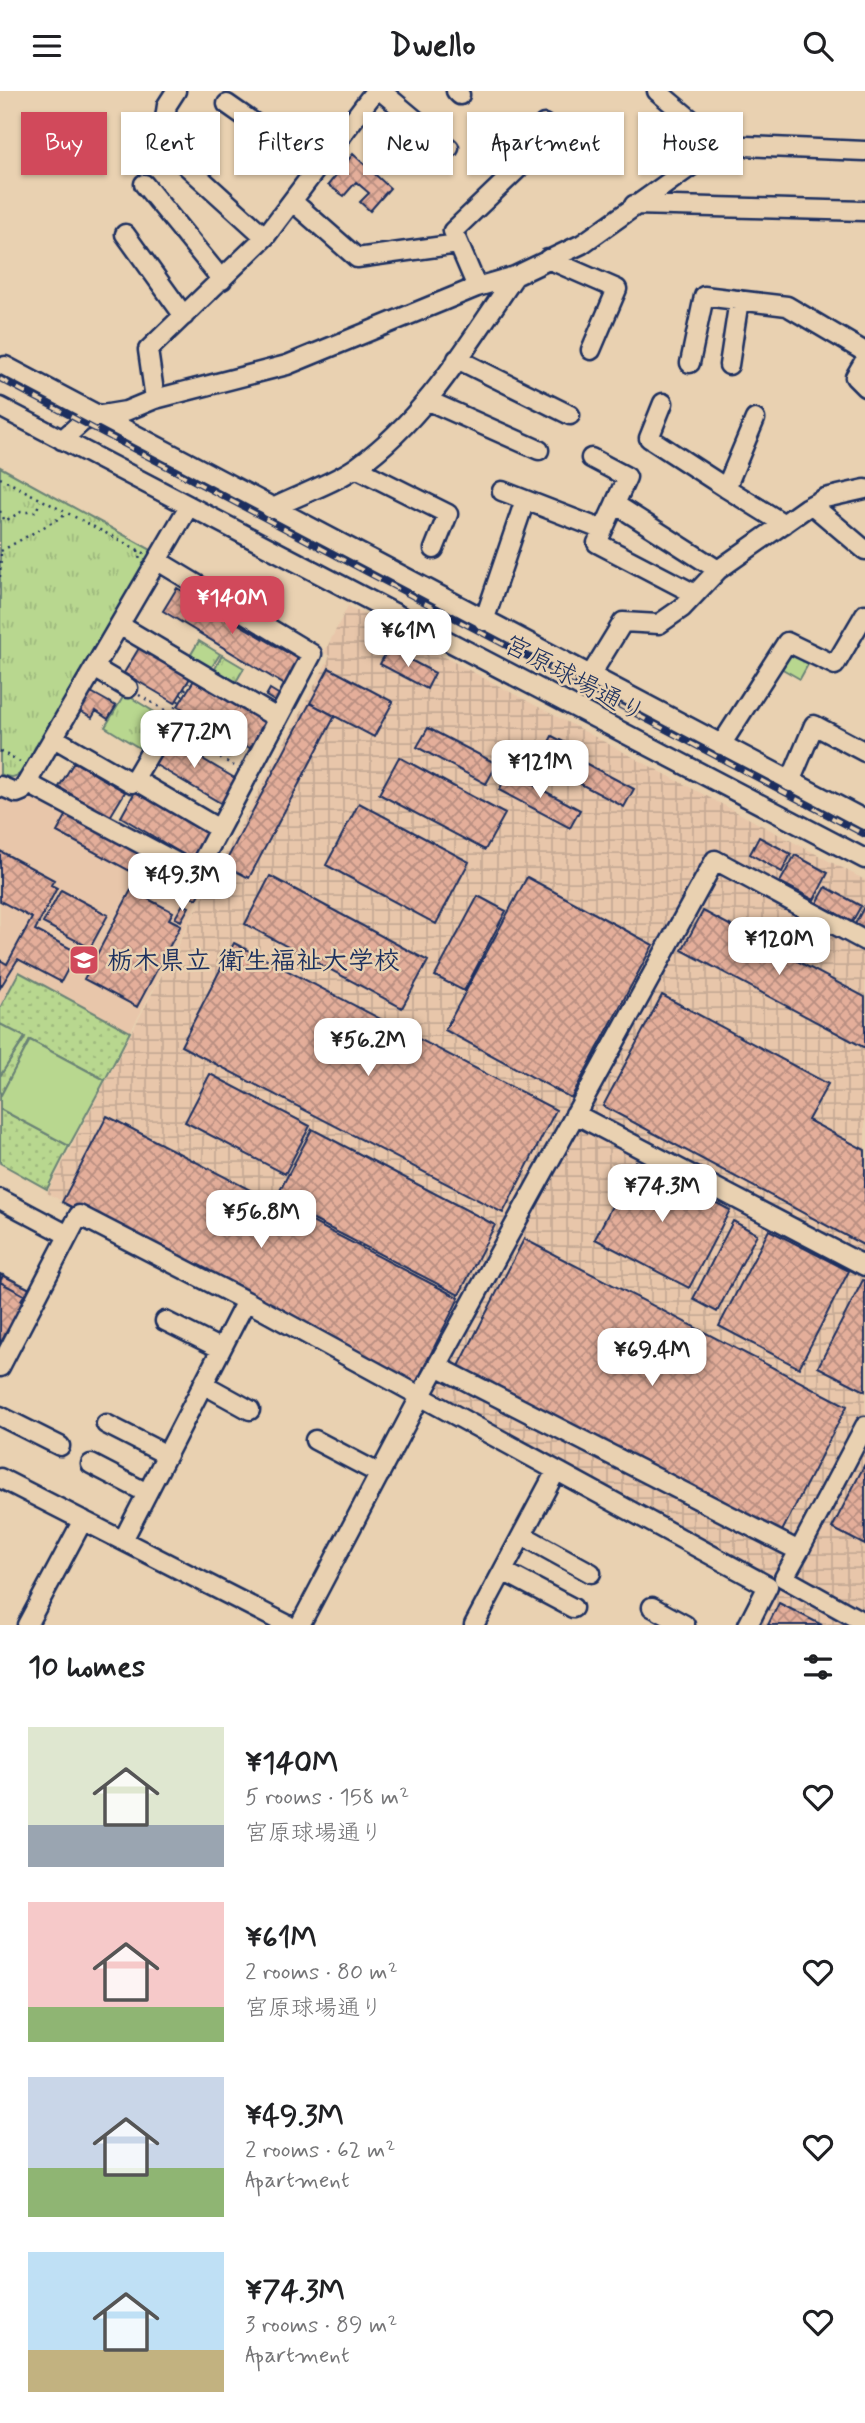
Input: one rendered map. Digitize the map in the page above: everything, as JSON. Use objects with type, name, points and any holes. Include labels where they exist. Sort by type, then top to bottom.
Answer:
[{"type":"street","points":[[166,112],[176,91]]},
{"type":"street","points":[[349,127],[378,91],[404,112]]},
{"type":"street","points":[[657,91],[682,112]]},
{"type":"street","points":[[226,104],[238,112]]},
{"type":"street","points":[[743,146],[865,151]]},
{"type":"street","points":[[197,175],[265,237]]},
{"type":"street","points":[[155,399],[148,350],[265,237],[311,175]]},
{"type":"street","points":[[477,288],[453,231],[511,175]]},
{"type":"street","points":[[62,440],[82,422],[96,416],[126,411],[155,399],[287,365],[477,288],[515,277],[582,244],[678,175]]},
{"type":"street","points":[[144,184],[222,280]]},
{"type":"street","points":[[292,201],[356,258],[458,244]]},
{"type":"street","points":[[634,205],[865,211]]},
{"type":"street","points":[[125,234],[184,316]]},
{"type":"street","points":[[548,260],[617,289],[591,350]]},
{"type":"street","points":[[271,509],[356,468],[429,401],[515,277]]},
{"type":"street","points":[[691,363],[704,296],[787,306],[865,352]]},
{"type":"street","points":[[729,365],[739,300]]},
{"type":"street","points":[[457,359],[570,415]]},
{"type":"street","points":[[865,360],[855,377],[865,387]]},
{"type":"street","points":[[5,366],[271,509],[865,820]]},
{"type":"street","points":[[429,401],[539,450]]},
{"type":"street","points":[[663,403],[649,438],[784,524]]},
{"type":"street","name":"宮原球場通り","points":[[0,407],[865,859]]},
{"type":"street","points":[[726,488],[755,419]]},
{"type":"street","points":[[591,458],[627,477],[597,543],[693,593]]},
{"type":"street","points":[[356,468],[448,514],[434,549]]},
{"type":"street","points":[[590,676],[623,622],[659,624],[682,608],[693,593],[718,571],[812,505],[825,498],[865,489]]},
{"type":"street","points":[[502,491],[603,530]]},
{"type":"street","points":[[484,621],[525,500]]},
{"type":"street","points":[[615,504],[718,571]]},
{"type":"street","points":[[812,505],[865,550]]},
{"type":"street","points":[[0,786],[19,793],[31,777],[189,506]]},
{"type":"street","points":[[31,777],[196,873],[244,772],[312,654],[158,561]]},
{"type":"street","points":[[721,745],[787,642],[835,665],[864,614]]},
{"type":"street","points":[[121,626],[277,718]]},
{"type":"street","points":[[96,669],[128,688]]},
{"type":"street","points":[[54,738],[132,783],[169,719]]},
{"type":"street","points":[[790,782],[814,725],[865,753]]},
{"type":"street","points":[[134,779],[219,829]]},
{"type":"street","points":[[300,1625],[420,1397],[715,860],[865,941]]},
{"type":"street","points":[[575,1114],[865,1266]]},
{"type":"street","points":[[2,1203],[68,1235]]},
{"type":"street","points":[[0,1367],[7,1338],[79,1215],[246,1301],[768,1586],[748,1625]]},
{"type":"street","points":[[122,1540],[246,1301]]},
{"type":"street","points":[[165,1321],[221,1349]]},
{"type":"street","points":[[437,1366],[799,1551]]},
{"type":"street","points":[[203,1384],[250,1410]]},
{"type":"street","points":[[0,1416],[60,1446]]},
{"type":"street","points":[[106,1424],[167,1454]]},
{"type":"street","points":[[865,1426],[784,1578],[865,1623]]},
{"type":"street","points":[[315,1440],[380,1473]]},
{"type":"street","points":[[91,1464],[147,1493]]},
{"type":"street","points":[[474,1625],[556,1471]]},
{"type":"street","points":[[0,1478],[288,1625]]},
{"type":"street","points":[[31,1624],[83,1520]]},
{"type":"street","points":[[522,1535],[591,1573]]},
{"type":"street","points":[[503,1571],[573,1608]]},
{"type":"street","points":[[652,1607],[685,1625]]},
{"type":"path","points":[[0,478],[158,561]]},
{"type":"path","points":[[0,511],[5,521],[21,512],[36,512],[40,501]]},
{"type":"path","points":[[0,577],[0,550],[66,515]]},
{"type":"path","points":[[169,719],[196,670]]},
{"type":"path","points":[[128,688],[169,719],[184,722],[178,732],[244,772]]},
{"type":"path","points":[[0,751],[31,777]]},
{"type":"shaded area","points":[[348,606],[865,880],[865,1625],[757,1625],[776,1588],[47,1193],[330,656],[324,653]]},
{"type":"shaded area","name":"栃木県立 衛生福祉大学校","points":[[30,793],[206,889],[47,1189],[0,1163],[0,794],[21,805]]},
{"type":"green space","points":[[0,467],[153,551],[29,766],[13,777],[0,774]]},
{"type":"green space","points":[[199,641],[220,654],[208,673],[187,661]]},
{"type":"green space","points":[[789,650],[810,661],[800,679],[779,667]]},
{"type":"green space","points":[[222,655],[244,668],[233,687],[212,675]]},
{"type":"green space","points":[[125,694],[166,719],[146,752],[105,727]]},
{"type":"green space","points":[[190,721],[211,733],[204,744],[183,732]]},
{"type":"green space","points":[[213,734],[235,747],[229,757],[207,745]]},
{"type":"green space","points":[[19,972],[130,1032],[105,1080],[30,1040],[0,1097],[0,1076],[25,1038],[0,1024],[0,1008]]},
{"type":"green space","points":[[0,1024],[25,1037],[0,1076]]},
{"type":"green space","points":[[30,1040],[105,1080],[69,1146],[0,1109],[0,1097]]},
{"type":"green space","points":[[0,1109],[69,1146],[47,1189],[0,1163]]},
{"type":"building","points":[[353,154],[363,163],[363,175],[376,175],[390,188],[370,211],[360,202],[369,193],[356,182],[344,196],[328,185],[336,175],[349,175],[349,159]]},
{"type":"building","points":[[177,588],[300,660],[285,685],[163,611]]},
{"type":"building","points":[[139,648],[190,678],[175,703],[124,673]]},
{"type":"building","points":[[388,648],[435,673],[427,689],[380,664]]},
{"type":"building","points":[[329,668],[393,702],[374,737],[310,703]]},
{"type":"building","points":[[194,680],[268,724],[253,750],[178,706]]},
{"type":"building","points":[[270,689],[280,695],[276,702],[266,696]]},
{"type":"building","points":[[91,692],[116,706],[108,719],[96,711],[92,718],[80,711]]},
{"type":"building","points":[[310,703],[335,716],[249,878],[224,865]]},
{"type":"building","points":[[428,728],[497,764],[486,784],[417,747]]},
{"type":"building","points":[[164,736],[238,780],[224,805],[149,761]]},
{"type":"building","points":[[552,736],[581,751],[568,774],[540,759]]},
{"type":"building","points":[[399,757],[505,814],[485,850],[379,794]]},
{"type":"building","points":[[74,762],[125,792],[110,817],[59,787]]},
{"type":"building","points":[[585,763],[634,789],[624,807],[575,781]]},
{"type":"building","points":[[509,772],[580,810],[570,828],[499,790]]},
{"type":"building","points":[[136,790],[210,835],[194,861],[121,817]]},
{"type":"building","points":[[359,803],[469,862],[436,924],[326,865]]},
{"type":"building","points":[[67,814],[153,860],[143,878],[57,832]]},
{"type":"building","points":[[759,837],[791,854],[782,872],[750,854]]},
{"type":"building","points":[[0,851],[54,880],[51,885],[57,888],[35,930],[77,952],[61,982],[18,959],[0,988],[0,960],[7,964],[32,918],[0,901]]},
{"type":"building","points":[[795,855],[828,873],[814,900],[780,882]]},
{"type":"building","points":[[158,865],[203,888],[197,899],[152,876]]},
{"type":"building","points":[[270,876],[428,961],[402,1008],[245,924]]},
{"type":"building","points":[[527,877],[653,945],[571,1098],[445,1030]]},
{"type":"building","points":[[826,887],[861,906],[852,922],[817,903]]},
{"type":"building","points":[[61,890],[108,915],[90,948],[43,923]]},
{"type":"building","points":[[131,890],[173,912],[169,919],[181,925],[137,1007],[84,979]]},
{"type":"building","points":[[478,896],[506,911],[464,991],[435,976]]},
{"type":"building","points":[[183,904],[189,907],[181,921],[175,918]]},
{"type":"building","points":[[865,905],[865,929],[855,924]]},
{"type":"building","points":[[703,911],[865,997],[865,1048],[682,950]]},
{"type":"building","points":[[234,943],[556,1110],[503,1213],[181,1046]]},
{"type":"building","points":[[662,995],[828,1084],[808,1120],[865,1150],[865,1246],[603,1106]]},
{"type":"building","points":[[210,1074],[310,1126],[285,1174],[185,1122]]},
{"type":"building","points":[[107,1116],[459,1298],[415,1385],[62,1202]]},
{"type":"building","points":[[312,1129],[495,1225],[459,1295],[275,1200]]},
{"type":"building","points":[[635,1161],[730,1210],[689,1288],[595,1239]]},
{"type":"building","points":[[733,1221],[757,1234],[717,1312],[693,1299]]},
{"type":"building","points":[[769,1230],[849,1271],[799,1368],[719,1326]]},
{"type":"building","points":[[524,1239],[847,1406],[779,1537],[457,1370]]},
{"type":"building","points":[[0,1274],[36,1292],[0,1361]]},
{"type":"building","points":[[3,1275],[36,1292],[29,1305],[21,1300],[24,1295],[0,1282]]},
{"type":"building","points":[[863,1280],[865,1281],[865,1391],[818,1367]]},
{"type":"building","points":[[865,1464],[865,1545],[832,1528]]},
{"type":"building","points":[[779,1603],[822,1625],[768,1625]]},
{"type":"railway","points":[[0,379],[865,835]]},
{"type":"place","name":"栃木県立 衛生福祉大学校","points":[[84,960]]}]
